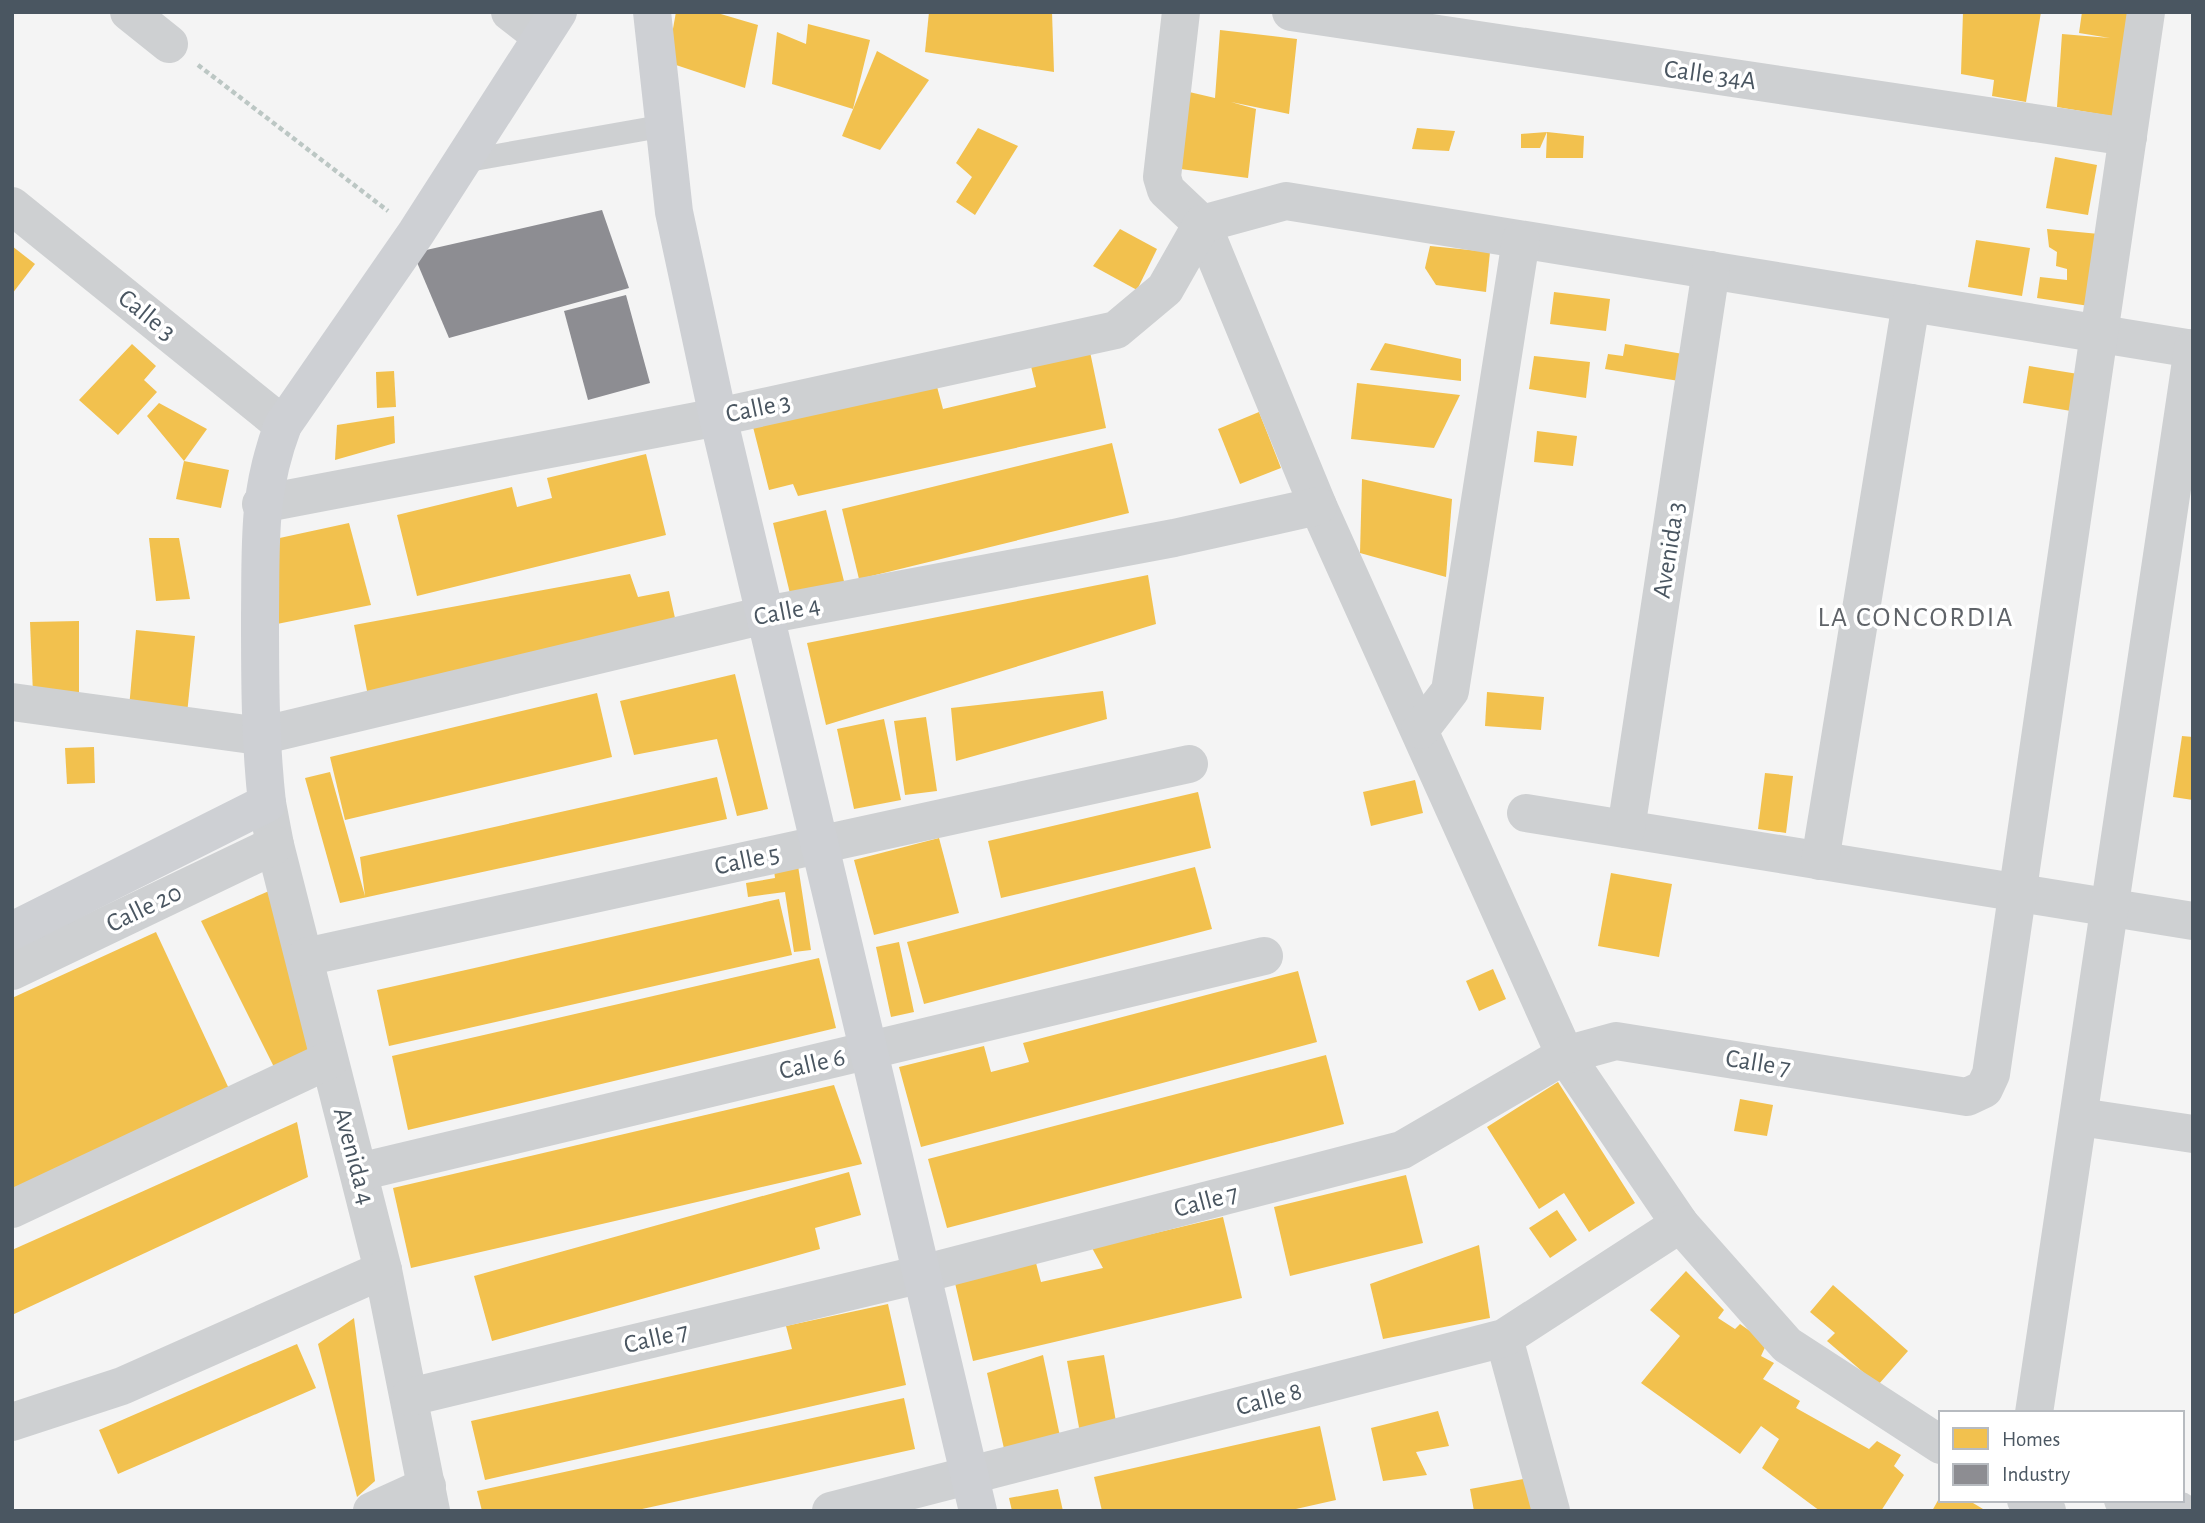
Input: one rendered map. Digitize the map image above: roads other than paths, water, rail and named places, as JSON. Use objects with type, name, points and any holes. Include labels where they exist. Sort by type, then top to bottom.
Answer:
[{"type":"street","points":[[129,12],[169,44]]},
{"type":"street","points":[[267,803],[260,736],[261,504],[269,460],[283,425],[416,233],[550,24],[510,12]]},
{"type":"street","points":[[652,12],[674,212],[718,417],[974,1494]]},
{"type":"street","points":[[1181,12],[1162,177],[1166,190],[1202,224],[1318,506],[1565,1055],[1680,1224],[1787,1345],[1939,1444]]},
{"type":"street","name":"Calle 34A","points":[[1291,12],[2128,137]]},
{"type":"street","points":[[2019,893],[2146,12]]},
{"type":"street","points":[[1202,224],[1286,201],[2193,348],[2034,1411]]},
{"type":"street","name":"Calle 3","points":[[12,206],[283,425]]},
{"type":"street","name":"Calle 3","points":[[261,504],[718,417],[1116,330],[1142,312],[1164,289],[1202,224]]},
{"type":"street","points":[[1420,730],[1450,691],[1521,240]]},
{"type":"street","name":"Avenida 3","points":[[1626,830],[1711,270]]},
{"type":"street","points":[[1820,861],[1911,303]]},
{"type":"street","name":"Calle 4","points":[[260,736],[765,615],[1174,538],[1318,506]]},
{"type":"street","points":[[12,702],[260,736]]},
{"type":"street","name":"Calle 5","points":[[304,957],[1189,764]]},
{"type":"street","name":"Avenida 4","points":[[267,803],[275,845],[383,1270],[429,1499]]},
{"type":"street","name":"Calle 20","points":[[12,931],[267,803]]},
{"type":"street","points":[[1526,813],[2193,920]]},
{"type":"street","name":"Calle 20","points":[[12,971],[275,845]]},
{"type":"street","name":"Calle 7","points":[[410,1397],[922,1275],[1402,1150],[1565,1055],[1616,1041],[1968,1097],[1984,1089],[1991,1074],[2019,893]]},
{"type":"street","name":"Calle 6","points":[[359,1172],[1264,956]]},
{"type":"street","points":[[12,1209],[329,1060]]},
{"type":"street","points":[[2080,1117],[2193,1134]]},
{"type":"street","name":"Calle 8","points":[[831,1511],[974,1494],[1504,1338],[1680,1224]]},
{"type":"street","points":[[12,1422],[122,1387],[383,1270]]},
{"type":"street","points":[[1504,1338],[1552,1511]]},
{"type":"street","points":[[372,1511],[429,1499]]},
{"type":"street","points":[[2030,1502],[2047,1511]]},
{"type":"street","points":[[2133,1502],[2180,1511]]},
{"type":"lane","points":[[460,162],[663,126]]},
{"type":"district","name":"LA CONCORDIA","points":[[1916,618]]}]
